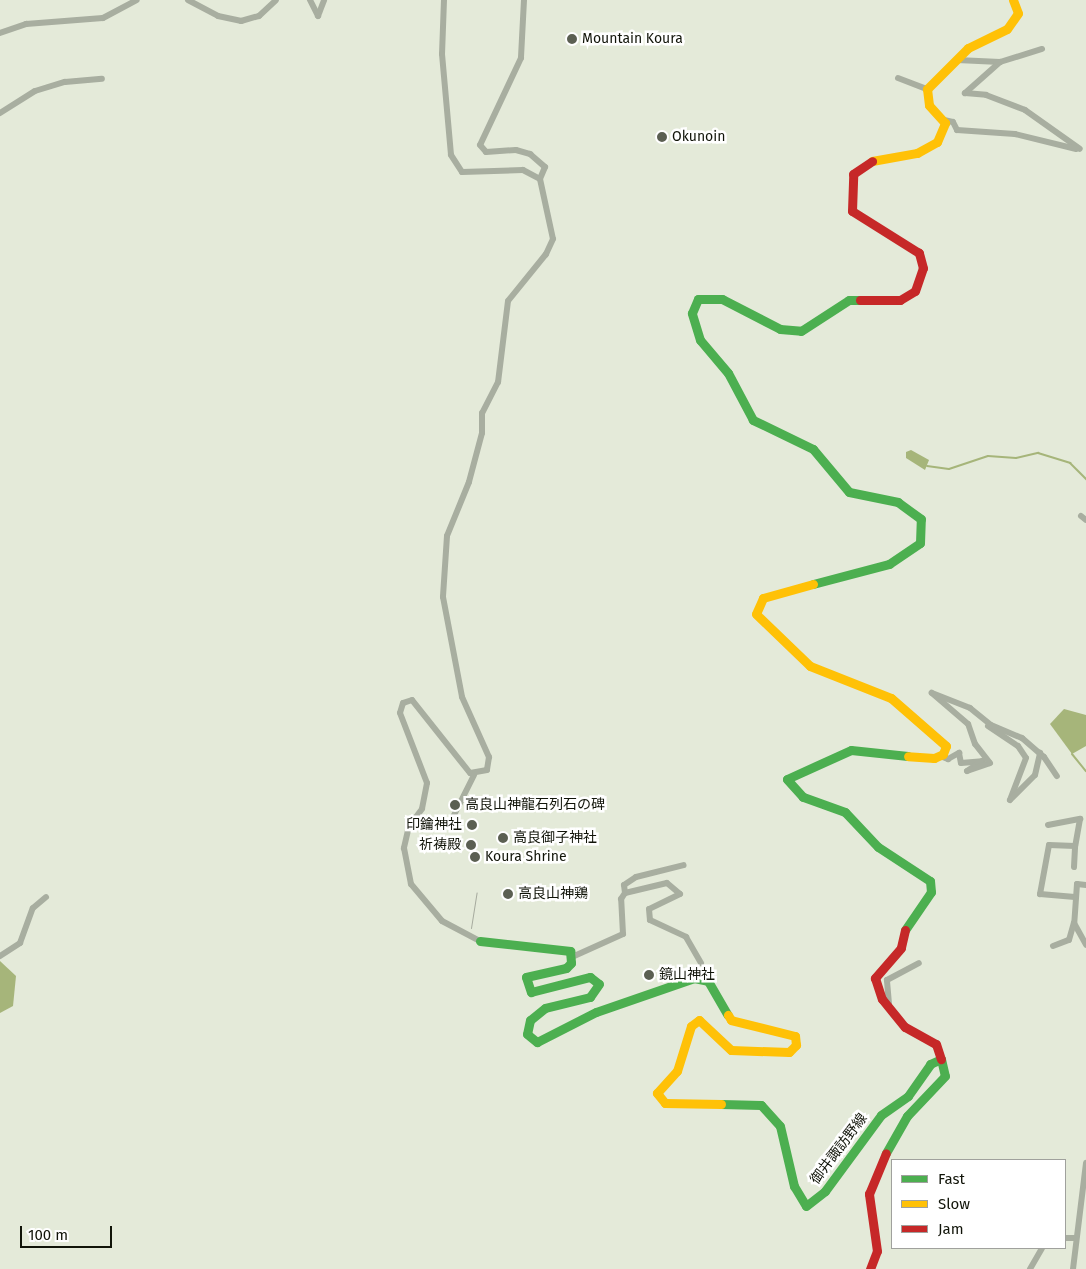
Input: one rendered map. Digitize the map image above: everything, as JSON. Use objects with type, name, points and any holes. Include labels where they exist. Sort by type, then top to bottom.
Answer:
[{"type":"street","points":[[0,32],[26,24],[103,18],[137,0]]},
{"type":"street","points":[[188,0],[218,16],[241,21],[259,16],[276,0]]},
{"type":"street","points":[[310,0],[318,16],[324,0]]},
{"type":"street","points":[[444,0],[445,97],[456,166],[462,172],[523,170],[540,179]]},
{"type":"street","points":[[453,817],[474,775],[487,770],[490,762],[462,697],[443,597],[443,572],[447,536],[466,494],[482,433],[482,413],[498,382],[508,301],[546,254],[552,239],[540,179],[545,167],[530,154],[516,150],[486,152],[480,145],[506,98],[521,58],[524,0]]},
{"type":"street","points":[[927,89],[978,41],[1007,29],[1018,13],[1014,0]]},
{"type":"street","points":[[957,60],[1000,62],[1042,49]]},
{"type":"street","points":[[944,120],[953,122],[957,130],[1015,134],[1078,149],[1025,110],[986,95],[965,93],[1000,62]]},
{"type":"street","points":[[898,78],[927,89]]},
{"type":"street","points":[[0,113],[35,91],[74,80],[102,79]]},
{"type":"street","points":[[927,89],[929,104],[944,120],[946,129],[938,142],[917,153],[868,162],[853,174],[852,211],[919,253],[922,260],[922,277],[908,298],[859,297],[802,331],[780,328],[722,299],[698,299],[692,313],[700,340],[728,373],[752,420],[813,450],[849,492],[910,507],[924,527],[920,543],[889,564],[763,598],[756,614],[810,666],[891,698],[946,748],[959,753]]},
{"type":"street","points":[[959,753],[961,763],[982,761],[967,771],[990,763],[975,744],[968,724],[932,693],[970,708],[1026,758],[1010,800],[1020,796],[1035,775],[1040,753]]},
{"type":"street","points":[[474,775],[412,700],[402,703],[403,724],[427,783],[422,809],[409,826],[405,869],[425,904],[464,936],[480,941],[567,948],[572,956],[623,934],[621,899],[625,892],[624,885],[636,877],[684,865]]},
{"type":"street","points":[[984,720],[1022,738],[1040,753],[1057,776]]},
{"type":"street","points":[[940,756],[946,748]]},
{"type":"street","points":[[870,1269],[876,1251],[869,1194],[877,1169],[907,1116],[945,1076],[936,1044],[905,1027],[890,1004],[876,989],[875,978],[901,948],[906,923],[931,892],[930,881],[878,847],[845,812],[803,797],[787,779],[851,750],[921,758],[940,756],[948,759],[959,753]]},
{"type":"street","points":[[1048,825],[1080,819],[1075,846],[1074,867]]},
{"type":"street","points":[[1075,846],[1051,842],[1041,866],[1040,894],[1075,898]]},
{"type":"street","points":[[625,892],[667,883],[678,888],[676,898],[654,905],[648,915],[653,924],[686,937],[701,963]]},
{"type":"street","points":[[1053,946],[1069,940],[1074,923],[1077,884],[1086,885]]},
{"type":"street","points":[[0,956],[20,943],[32,908],[46,897]]},
{"type":"street","points":[[1074,923],[1086,945]]},
{"type":"street","name":"御井諏訪野線","points":[[572,956],[560,970],[530,974],[526,987],[538,993],[590,977],[599,984],[599,989],[590,997],[546,1008],[526,1027],[531,1040],[544,1041],[596,1012],[694,978],[708,981],[731,1020],[791,1034],[796,1045],[778,1054],[731,1050],[699,1020],[691,1026],[677,1071],[660,1087],[660,1099],[713,1107],[762,1105],[780,1126],[794,1186],[806,1206],[821,1196],[881,1115],[908,1096],[930,1064],[941,1059]]},
{"type":"street","points":[[890,1004],[888,980],[919,963]]},
{"type":"street","points":[[1073,1269],[1074,1238],[1086,1163]]},
{"type":"street","points":[[1066,1238],[1074,1238]]},
{"type":"street","points":[[1030,1269],[1041,1249]]},
{"type":"shaded area","points":[[911,450],[929,460],[925,470],[906,458],[906,452]]},
{"type":"shaded area","points":[[1064,709],[1086,715],[1086,746],[1072,754],[1050,724]]},
{"type":"shaded area","points":[[0,961],[16,976],[13,1006],[0,1013]]},
{"type":"waterway","points":[[927,466],[949,469],[988,456],[1016,458],[1038,453],[1070,463],[1086,479]]},
{"type":"waterway","points":[[1072,754],[1086,771]]},
{"type":"tram line","points":[[471,928],[477,892]]},
{"type":"traffic: fast","points":[[813,584],[889,564],[920,543],[921,519],[898,502],[849,492],[813,449],[753,420],[728,373],[700,340],[692,313],[698,299],[722,299],[780,329],[801,331],[849,300],[860,300]]},
{"type":"traffic: fast","points":[[905,930],[931,892],[930,881],[878,847],[845,812],[803,797],[787,779],[851,750],[908,756]]},
{"type":"traffic: fast","points":[[480,941],[570,951],[571,963],[566,968],[526,977],[531,992],[590,977],[599,984],[590,997],[545,1008],[530,1020],[527,1034],[537,1042],[596,1012],[694,978],[708,981],[728,1015]]},
{"type":"traffic: fast","points":[[721,1104],[761,1105],[780,1126],[794,1186],[806,1206],[825,1191],[881,1115],[908,1096],[930,1064],[941,1059],[945,1076],[907,1116],[886,1153]]},
{"type":"traffic: slow","points":[[872,161],[917,153],[937,142],[945,123],[929,105],[927,89],[968,48],[1007,29],[1018,13],[1013,0]]},
{"type":"traffic: slow","points":[[813,584],[763,598],[756,614],[810,666],[891,698],[946,746],[943,754],[934,758],[908,756]]},
{"type":"traffic: slow","points":[[721,1104],[665,1103],[657,1093],[677,1071],[691,1026],[699,1020],[731,1050],[789,1052],[796,1045],[795,1036],[731,1020],[728,1015]]},
{"type":"traffic: jam","points":[[860,300],[900,300],[915,291],[923,268],[919,253],[852,211],[853,174],[872,161]]},
{"type":"traffic: jam","points":[[905,930],[901,948],[875,978],[882,999],[905,1027],[936,1044],[941,1059]]},
{"type":"traffic: jam","points":[[870,1269],[877,1251],[869,1194],[886,1153]]},
{"type":"place","name":"Mountain Koura","points":[[572,39]]},
{"type":"place","name":"Okunoin","points":[[662,137]]},
{"type":"place","name":"高良山神龍石列石の碑","points":[[455,805]]},
{"type":"place","name":"印鑰神社","points":[[472,825]]},
{"type":"place","name":"高良御子神社","points":[[503,838]]},
{"type":"place","name":"祈祷殿","points":[[471,845]]},
{"type":"place","name":"Koura Shrine","points":[[475,857]]},
{"type":"place","name":"高良山神鶏","points":[[508,894]]},
{"type":"place","name":"鏡山神社","points":[[649,975]]}]
